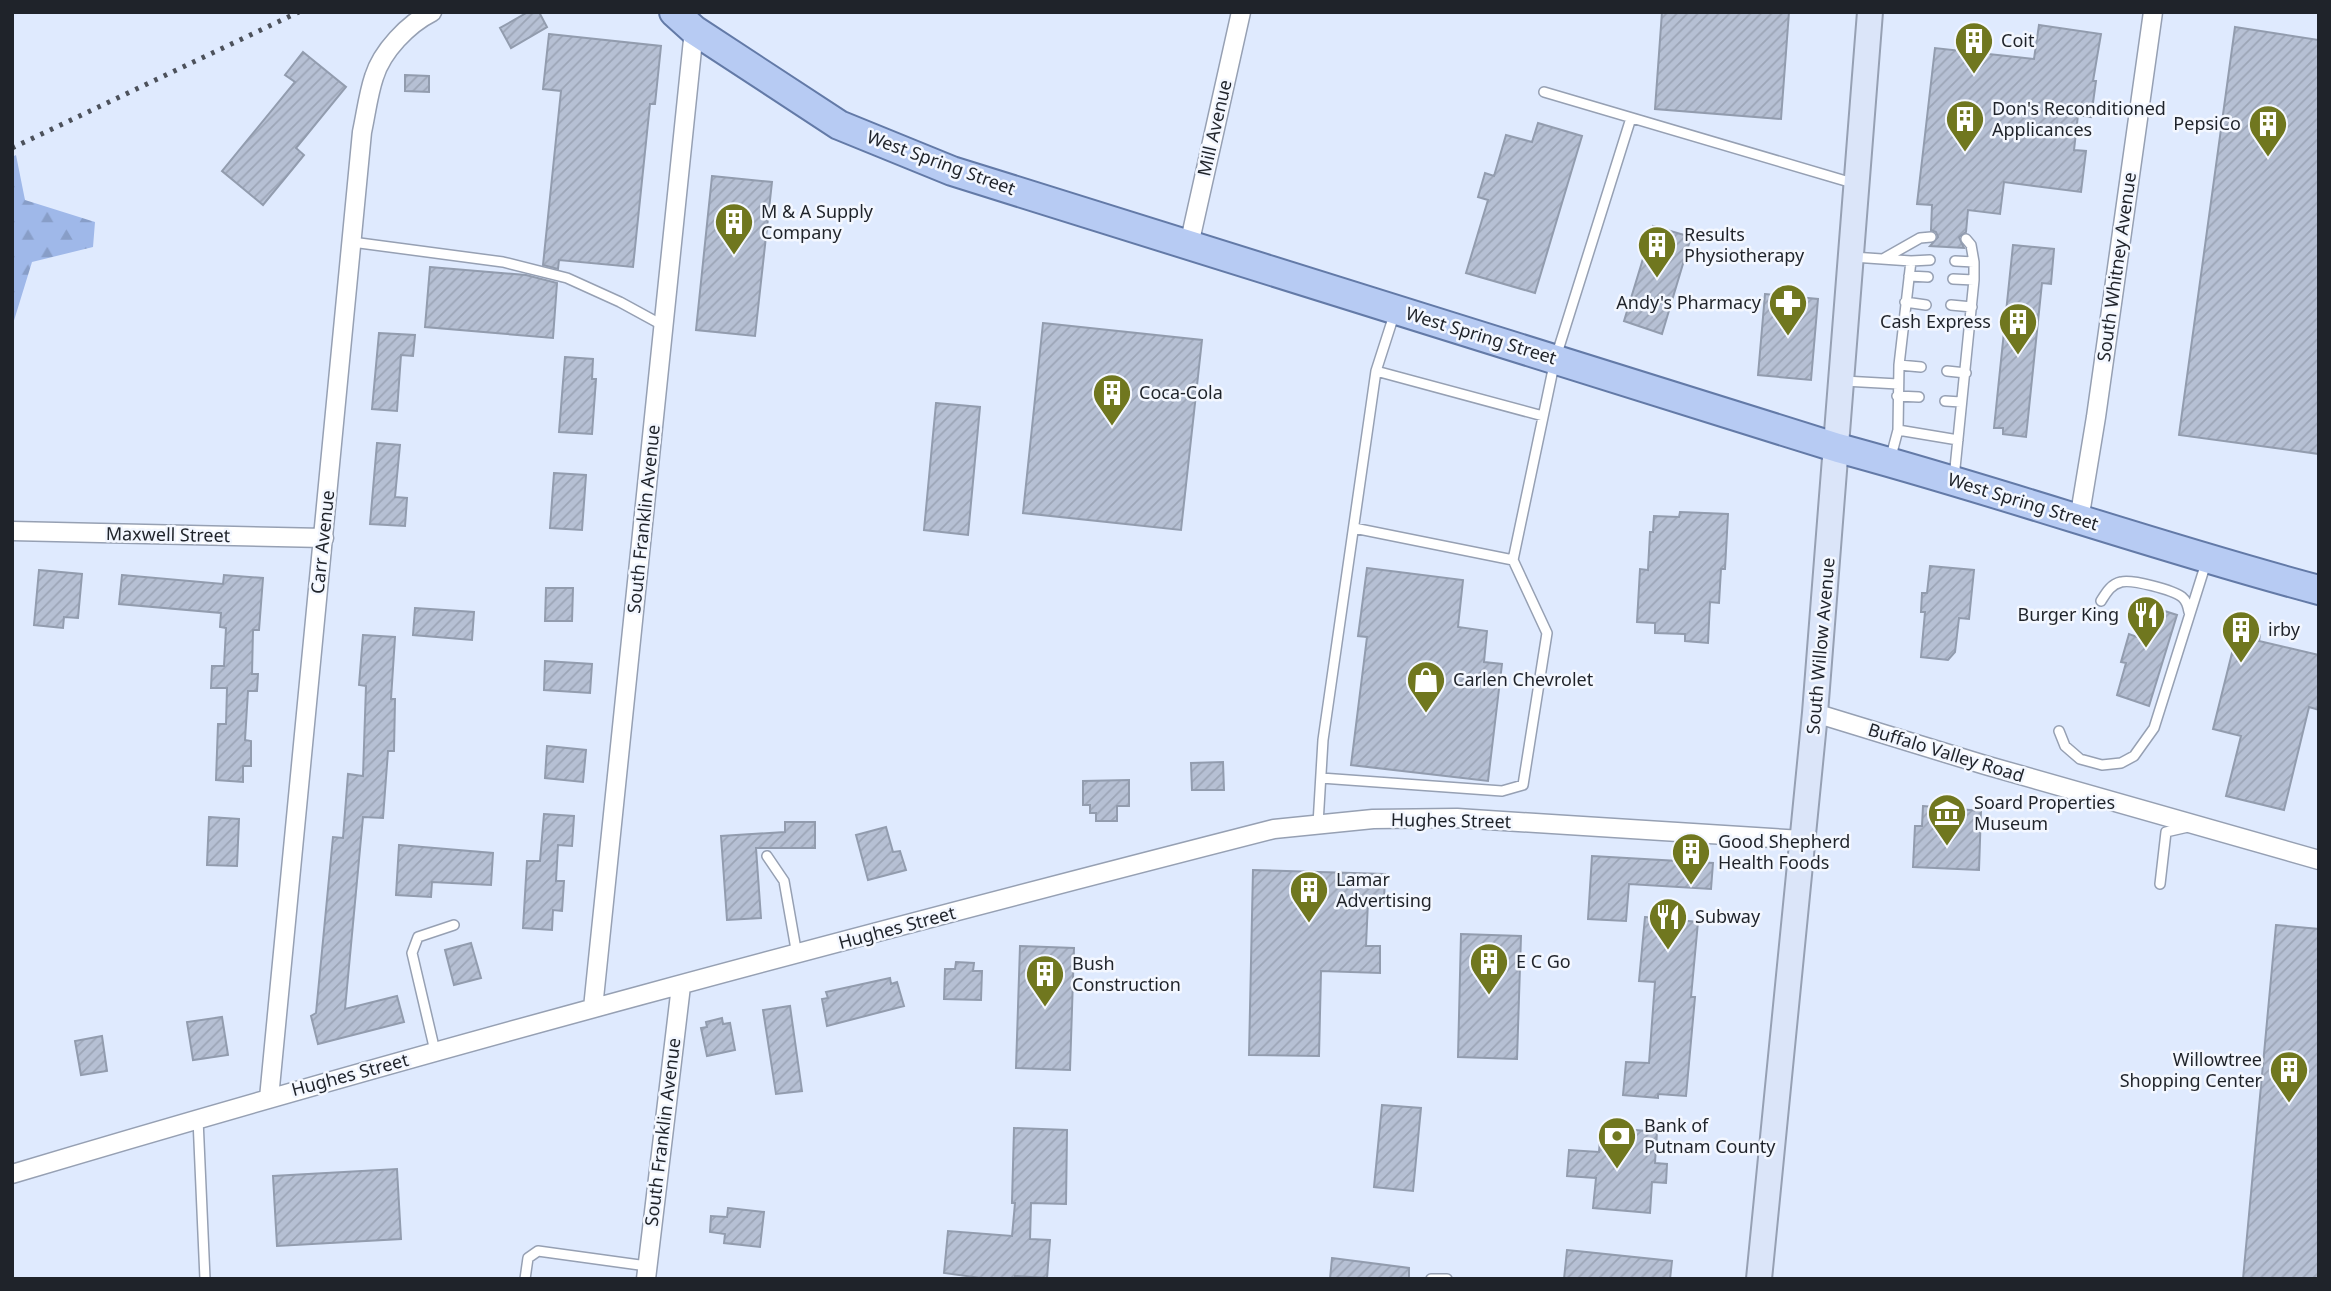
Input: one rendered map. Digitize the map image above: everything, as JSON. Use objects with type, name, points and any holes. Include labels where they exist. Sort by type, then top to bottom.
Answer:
[{"type":"main road","name":"South Willow Avenue","points":[[1759,1279],[1815,713],[1838,448],[1870,12]]},
{"type":"main road","name":"West Spring Street","points":[[684,21],[839,125],[952,171],[1838,448],[1954,480],[2079,520],[2319,590]]},
{"type":"street","name":"Carr Avenue","points":[[269,1098],[362,132],[374,75],[392,45],[421,18],[432,12]]},
{"type":"street","name":"Mill Avenue","points":[[1189,244],[1241,12]]},
{"type":"street","name":"South Whitney Avenue","points":[[2079,520],[2153,12]]},
{"type":"street","name":"South Franklin Avenue","points":[[593,1008],[664,326],[684,21]]},
{"type":"street","name":"Maxwell Street","points":[[12,531],[324,538]]},
{"type":"street","name":"Buffalo Valley Road","points":[[1815,713],[2319,860]]},
{"type":"street","name":"Hughes Street","points":[[12,1174],[435,1051],[1274,829],[1373,819],[1457,818],[1802,840]]},
{"type":"street","name":"South Franklin Avenue","points":[[647,1272],[681,986]]},
{"type":"lane","points":[[1544,92],[1857,184]]},
{"type":"lane","points":[[1321,778],[1502,791],[1523,785],[1547,633],[1513,560],[1555,360],[1631,118]]},
{"type":"lane","points":[[1884,259],[1920,238],[1931,237]]},
{"type":"lane","points":[[1954,480],[1974,280],[1971,245],[1966,239]]},
{"type":"lane","points":[[352,242],[503,262],[567,278],[664,326]]},
{"type":"lane","points":[[1851,257],[1930,260]]},
{"type":"lane","points":[[1889,462],[1898,430],[1899,365],[1911,261]]},
{"type":"lane","points":[[1955,261],[1974,262]]},
{"type":"lane","points":[[1909,276],[1928,277]]},
{"type":"lane","points":[[1953,279],[1974,280]]},
{"type":"lane","points":[[1905,302],[1926,305]]},
{"type":"lane","points":[[1951,305],[1972,307]]},
{"type":"lane","points":[[1318,824],[1323,740],[1376,371],[1396,310]]},
{"type":"lane","points":[[1899,365],[1921,367]]},
{"type":"lane","points":[[1376,371],[1543,416]]},
{"type":"lane","points":[[1947,371],[1966,373]]},
{"type":"lane","points":[[1842,381],[1898,384]]},
{"type":"lane","points":[[1898,396],[1919,397]]},
{"type":"lane","points":[[1945,401],[1961,402]]},
{"type":"lane","points":[[1898,430],[1958,440]]},
{"type":"lane","points":[[1354,528],[1513,560]]},
{"type":"lane","points":[[2059,731],[2065,746],[2080,759],[2102,765],[2121,762],[2134,756],[2154,728],[2208,558]]},
{"type":"lane","points":[[2101,601],[2108,589],[2119,582],[2135,581],[2181,596],[2188,604],[2189,618]]},
{"type":"lane","points":[[2160,884],[2166,831],[2195,825]]},
{"type":"lane","points":[[767,856],[784,881],[797,955]]},
{"type":"lane","points":[[435,1051],[412,953],[418,937],[454,925]]},
{"type":"lane","points":[[198,1119],[205,1279]]},
{"type":"lane","points":[[525,1279],[528,1258],[538,1251],[647,1272]]},
{"type":"lane","points":[[1431,1279],[1447,1279]]},
{"type":"green space","points":[[16,155],[25,200],[95,222],[93,247],[32,262],[12,327],[12,157]]},
{"type":"building","points":[[528,12],[539,12],[547,27],[511,48],[500,28]]},
{"type":"building","points":[[1662,12],[1789,12],[1781,119],[1655,109]]},
{"type":"building","points":[[2039,25],[2101,34],[2093,81],[2096,81],[2091,117],[2078,115],[2074,150],[2086,151],[2081,192],[2004,182],[2000,214],[1968,210],[1966,232],[1959,237],[1964,248],[1930,246],[1938,237],[1936,232],[1931,230],[1932,205],[1917,204],[1935,48],[2034,59]]},
{"type":"building","name":"PepsiCo","points":[[2235,27],[2319,40],[2319,454],[2179,435]]},
{"type":"building","points":[[549,34],[661,46],[655,104],[650,104],[633,267],[559,260],[558,269],[543,265],[561,91],[543,89]]},
{"type":"building","points":[[303,52],[346,87],[296,148],[304,155],[263,205],[222,171],[295,82],[285,75]]},
{"type":"building","points":[[405,75],[429,76],[429,92],[405,91]]},
{"type":"building","points":[[1538,123],[1582,136],[1535,293],[1466,273],[1488,200],[1478,197],[1485,173],[1494,176],[1506,135],[1532,142]]},
{"type":"building","name":"M & A Supply Company","points":[[712,176],[772,182],[755,336],[696,330]]},
{"type":"building","name":"Results Physiotherapy","points":[[1653,226],[1691,237],[1662,334],[1624,321]]},
{"type":"building","name":"Cash Express","points":[[2013,245],[2054,249],[2051,284],[2042,283],[2026,437],[2003,434],[2003,428],[1994,428]]},
{"type":"building","points":[[430,267],[526,275],[557,283],[553,338],[425,327]]},
{"type":"building","name":"Andy's Pharmacy","points":[[1765,294],[1818,299],[1811,380],[1758,375]]},
{"type":"building","name":"Coca-Cola","points":[[1043,323],[1202,340],[1181,530],[1023,513]]},
{"type":"building","points":[[379,333],[415,335],[413,356],[401,355],[397,411],[372,409]]},
{"type":"building","points":[[565,357],[593,359],[592,379],[596,379],[592,434],[559,432]]},
{"type":"building","points":[[936,403],[980,407],[968,535],[924,530]]},
{"type":"building","points":[[377,443],[400,445],[395,497],[407,498],[405,526],[370,524]]},
{"type":"building","points":[[554,473],[586,475],[582,530],[550,528]]},
{"type":"building","points":[[1680,512],[1728,514],[1725,569],[1721,569],[1719,603],[1710,602],[1708,643],[1685,641],[1685,634],[1655,633],[1655,623],[1637,622],[1640,569],[1648,570],[1650,532],[1653,532],[1654,516],[1679,517]]},
{"type":"building","points":[[1930,566],[1974,570],[1969,619],[1959,618],[1955,652],[1948,660],[1921,657],[1925,612],[1921,612],[1922,593],[1927,593]]},
{"type":"building","name":"Carlen Chevrolet","points":[[1367,568],[1463,580],[1458,627],[1487,631],[1484,662],[1502,664],[1488,781],[1351,765],[1367,637],[1358,636]]},
{"type":"building","points":[[39,570],[82,574],[78,618],[64,617],[63,628],[34,625]]},
{"type":"building","points":[[122,575],[223,584],[224,575],[263,578],[259,630],[253,630],[252,674],[258,674],[257,691],[248,691],[245,740],[251,741],[251,766],[243,766],[243,782],[216,780],[218,724],[226,724],[227,688],[211,688],[212,666],[224,666],[226,628],[220,627],[221,613],[119,604]]},
{"type":"building","points":[[546,588],[573,588],[572,621],[545,621]]},
{"type":"building","name":"Burger King","points":[[2146,605],[2177,615],[2149,706],[2117,695],[2126,663],[2121,662],[2129,634],[2137,637]]},
{"type":"building","points":[[415,608],[474,612],[472,640],[413,635]]},
{"type":"building","points":[[2238,629],[2260,635],[2259,641],[2319,655],[2319,710],[2309,707],[2284,810],[2226,796],[2241,736],[2213,729]]},
{"type":"building","points":[[363,635],[395,637],[391,699],[395,699],[394,751],[388,751],[383,818],[363,817],[345,1009],[397,996],[404,1022],[318,1044],[311,1016],[316,1013],[333,837],[343,838],[348,774],[363,776],[366,686],[359,685]]},
{"type":"building","points":[[545,661],[592,664],[590,693],[544,690]]},
{"type":"building","points":[[547,746],[586,750],[583,782],[545,778]]},
{"type":"building","points":[[1223,762],[1224,790],[1192,790],[1191,763]]},
{"type":"building","points":[[1129,780],[1129,806],[1117,806],[1117,821],[1096,821],[1096,813],[1090,813],[1090,805],[1083,805],[1083,781]]},
{"type":"building","name":"Soard Properties Museum","points":[[1923,806],[1981,811],[1979,870],[1913,867],[1915,826],[1922,826]]},
{"type":"building","points":[[544,814],[574,816],[572,846],[558,845],[556,881],[564,881],[562,911],[553,910],[552,930],[523,928],[527,861],[540,861]]},
{"type":"building","points":[[209,817],[239,819],[237,866],[207,865]]},
{"type":"building","points":[[785,822],[815,822],[815,848],[756,848],[761,918],[727,920],[721,836],[785,832]]},
{"type":"building","points":[[886,827],[893,852],[900,851],[906,870],[868,880],[856,835]]},
{"type":"building","points":[[399,845],[493,853],[491,885],[432,882],[431,897],[396,895]]},
{"type":"building","name":"Good Shepherd Health Foods","points":[[1592,856],[1713,863],[1711,889],[1629,884],[1626,921],[1588,919]]},
{"type":"building","name":"Lamar Advertising","points":[[1253,870],[1385,874],[1384,902],[1368,901],[1366,946],[1380,946],[1380,973],[1321,971],[1319,1056],[1249,1055]]},
{"type":"building","points":[[1645,917],[1698,922],[1691,997],[1695,997],[1686,1096],[1658,1094],[1658,1098],[1623,1095],[1626,1062],[1649,1063],[1655,982],[1639,981]]},
{"type":"building","name":"Willowtree Shopping Center","points":[[2276,925],[2319,929],[2319,1279],[2243,1279]]},
{"type":"building","name":"E C Go","points":[[1461,934],[1521,936],[1517,1059],[1458,1057]]},
{"type":"building","points":[[471,943],[481,978],[454,985],[445,950]]},
{"type":"building","name":"Bush Construction","points":[[1020,946],[1074,948],[1070,1070],[1016,1068]]},
{"type":"building","points":[[956,962],[974,963],[973,971],[982,971],[981,1000],[944,999],[945,969],[955,969]]},
{"type":"building","points":[[890,978],[891,984],[897,982],[904,1006],[827,1026],[822,999],[828,998],[826,992]]},
{"type":"building","points":[[790,1006],[802,1091],[776,1094],[763,1010]]},
{"type":"building","points":[[222,1017],[228,1055],[193,1060],[187,1022]]},
{"type":"building","points":[[722,1018],[723,1024],[730,1023],[735,1050],[707,1056],[701,1028],[707,1027],[706,1022]]},
{"type":"building","points":[[102,1036],[107,1071],[81,1075],[75,1041]]},
{"type":"building","points":[[1382,1105],[1421,1108],[1413,1191],[1374,1187]]},
{"type":"building","name":"Bank of Putnam County","points":[[1601,1127],[1657,1132],[1655,1163],[1667,1164],[1666,1183],[1652,1182],[1650,1213],[1593,1208],[1596,1178],[1567,1176],[1569,1150],[1599,1152]]},
{"type":"building","points":[[1014,1128],[1067,1130],[1066,1204],[1031,1203],[1030,1239],[1050,1240],[1047,1278],[1015,1276],[1015,1279],[988,1279],[944,1273],[948,1231],[1012,1236],[1015,1203],[1012,1203]]},
{"type":"building","points":[[397,1169],[401,1239],[277,1246],[273,1176]]},
{"type":"building","points":[[728,1208],[764,1212],[760,1247],[724,1243],[725,1234],[710,1232],[711,1216],[727,1217]]},
{"type":"building","points":[[1567,1250],[1672,1261],[1670,1279],[1564,1279]]},
{"type":"building","points":[[1332,1258],[1409,1268],[1409,1279],[1330,1279]]},
{"type":"railway","points":[[12,148],[299,12]]},
{"type":"place","name":"Coit","points":[[1974,75]]},
{"type":"place","name":"Don's Reconditioned Applicances","points":[[1965,153]]},
{"type":"place","name":"PepsiCo","points":[[2268,158]]},
{"type":"place","name":"M & A Supply Company","points":[[734,256]]},
{"type":"place","name":"Results Physiotherapy","points":[[1657,279]]},
{"type":"place","name":"Andy's Pharmacy","points":[[1788,337]]},
{"type":"place","name":"Cash Express","points":[[2018,356]]},
{"type":"place","name":"Coca-Cola","points":[[1112,427]]},
{"type":"place","name":"Burger King","points":[[2146,649]]},
{"type":"place","name":"irby","points":[[2241,664]]},
{"type":"place","name":"Carlen Chevrolet","points":[[1426,714]]},
{"type":"place","name":"Soard Properties Museum","points":[[1947,847]]},
{"type":"place","name":"Good Shepherd Health Foods","points":[[1691,886]]},
{"type":"place","name":"Lamar Advertising","points":[[1309,924]]},
{"type":"place","name":"Subway","points":[[1668,951]]},
{"type":"place","name":"E C Go","points":[[1489,996]]},
{"type":"place","name":"Bush Construction","points":[[1045,1008]]},
{"type":"place","name":"Willowtree Shopping Center","points":[[2289,1104]]},
{"type":"place","name":"Bank of Putnam County","points":[[1617,1170]]}]
